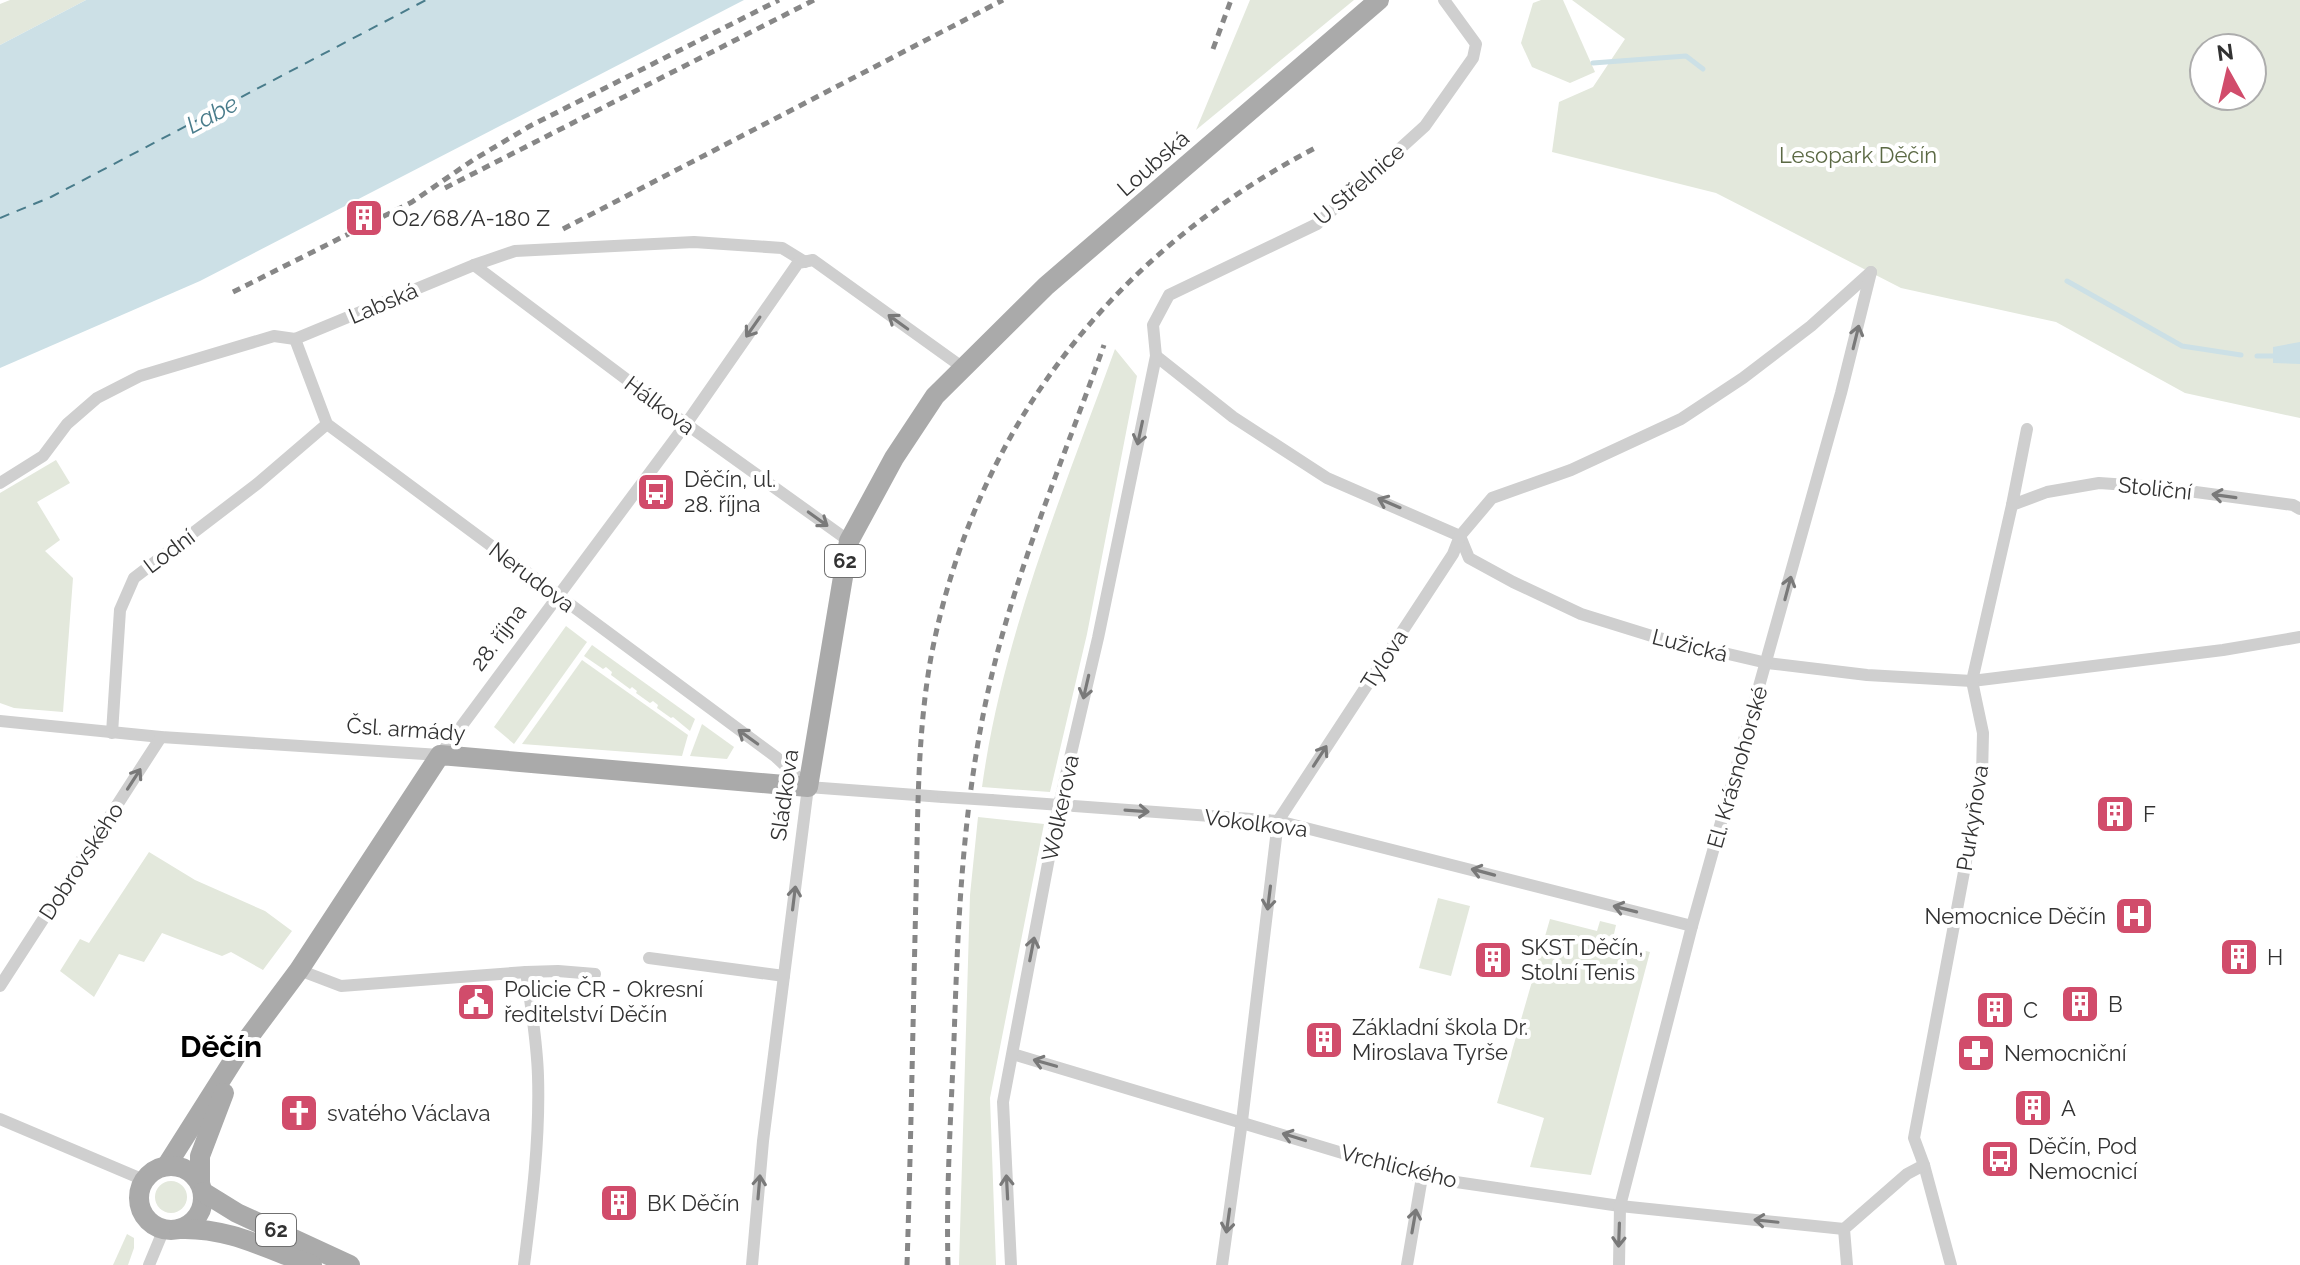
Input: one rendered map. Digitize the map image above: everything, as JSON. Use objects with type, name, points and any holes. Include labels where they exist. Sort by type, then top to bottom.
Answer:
[{"type":"main road","name":"Loubská","points":[[962,367],[1046,286],[1379,0]]},
{"type":"main road","name":"Sládkova","points":[[808,787],[849,541],[894,458],[935,396],[962,367]]},
{"type":"main road","name":"Čsl. armády","points":[[440,755],[808,787]]},
{"type":"main road","name":"28. října","points":[[167,1165],[243,1045],[299,970],[440,755]]},
{"type":"main road","name":"28. října","points":[[202,1188],[200,1156],[243,1045]]},
{"type":"main road","points":[[167,1165],[192,1173],[202,1188],[202,1211],[193,1221],[172,1229],[150,1222],[141,1210],[139,1194],[144,1180],[154,1170],[167,1165]]},
{"type":"main road","name":"62","points":[[202,1188],[237,1213],[350,1265]]},
{"type":"main road","name":"62","points":[[172,1229],[204,1228],[228,1233],[312,1265]]},
{"type":"street","name":"U Střelnice","points":[[1156,356],[1153,325],[1169,295],[1317,224],[1425,126],[1473,58],[1476,44],[1444,0]]},
{"type":"street","name":"Labská","points":[[0,483],[43,456],[67,424],[97,398],[140,376],[274,336],[295,339],[515,251],[694,242],[782,248],[801,262],[813,260],[962,367]]},
{"type":"street","name":"28. října","points":[[440,755],[686,424],[801,262]]},
{"type":"street","name":"Hálkova","points":[[474,265],[849,541]]},
{"type":"street","name":"Tylova","points":[[1222,1265],[1278,821],[1453,554],[1460,536],[1492,498],[1571,470],[1681,419],[1747,375],[1811,326],[1871,272]]},
{"type":"street","name":"El. Krásnohorské","points":[[1619,1265],[1620,1206],[1692,926],[1767,663],[1871,272]]},
{"type":"street","points":[[295,339],[327,424]]},
{"type":"street","name":"Lužická","points":[[1156,356],[1233,417],[1327,478],[1460,536],[1469,558],[1581,614],[1655,637],[1767,663],[1867,675],[1972,681],[2223,650],[2300,637]]},
{"type":"street","name":"Wolkerova","points":[[1011,1265],[1003,1102],[1059,805],[1098,638],[1156,356]]},
{"type":"street","name":"Nerudova","points":[[327,424],[776,757],[808,787]]},
{"type":"street","name":"Lodní","points":[[112,733],[120,610],[134,578],[257,484],[327,424]]},
{"type":"street","name":"Purkyňova","points":[[1951,1265],[1914,1138],[1982,776],[1983,733],[1972,681],[2027,429]]},
{"type":"street","name":"Stoliční","points":[[2012,505],[2050,491],[2099,483],[2158,487],[2293,505],[2300,509]]},
{"type":"street","name":"Čsl. armády","points":[[0,721],[161,737],[440,755]]},
{"type":"street","name":"Dobrovského","points":[[0,986],[161,737]]},
{"type":"street","name":"Vokolkova","points":[[808,787],[1278,821],[1692,926]]},
{"type":"street","name":"Sládkova","points":[[752,1265],[763,1141],[808,787]]},
{"type":"street","points":[[649,958],[784,976]]},
{"type":"street","points":[[299,970],[341,986],[526,972],[595,974]]},
{"type":"street","points":[[524,1265],[538,1117],[538,1073],[526,972]]},
{"type":"street","name":"Vrchlického","points":[[1013,1054],[1422,1177],[1620,1206],[1844,1229]]},
{"type":"street","points":[[0,1119],[144,1180]]},
{"type":"street","points":[[1847,1265],[1844,1229],[1907,1174],[1924,1165]]},
{"type":"street","points":[[1407,1265],[1422,1177]]},
{"type":"street","points":[[149,1265],[172,1229]]},
{"type":"green space","points":[[10,0],[86,0],[0,45],[0,4]]},
{"type":"green space","points":[[1250,0],[1354,0],[1196,130]]},
{"type":"green space","points":[[1563,0],[1595,72],[1570,83],[1532,67],[1521,43],[1533,3]]},
{"type":"green space","name":"Lesopark Děčín","points":[[1572,0],[2300,0],[2300,418],[2185,393],[2056,322],[1901,288],[1716,193],[1552,152],[1559,102],[1593,87],[1625,39]]},
{"type":"green space","points":[[1115,349],[1137,376],[1087,634],[1050,792],[982,787],[1004,675],[1020,619]]},
{"type":"green space","points":[[56,460],[70,483],[37,502],[60,540],[45,551],[73,578],[63,712],[14,708],[0,703],[0,493]]},
{"type":"green space","points":[[566,626],[587,642],[514,744],[494,727]]},
{"type":"green space","points":[[592,645],[695,719],[690,731],[657,708],[653,701],[650,703],[632,687],[630,689],[611,675],[612,672],[606,667],[603,669],[584,656]]},
{"type":"green space","points":[[582,660],[688,735],[682,756],[522,744]]},
{"type":"green space","points":[[702,724],[734,747],[727,759],[690,756]]},
{"type":"green space","points":[[978,817],[1044,824],[990,1098],[996,1265],[959,1265],[970,895]]},
{"type":"green space","points":[[149,852],[195,880],[265,911],[292,931],[263,970],[231,952],[222,956],[162,933],[144,962],[119,954],[94,997],[60,971],[80,939],[89,943]]},
{"type":"green space","points":[[1438,898],[1470,906],[1451,976],[1419,968]]},
{"type":"green space","points":[[1550,919],[1597,931],[1600,921],[1616,925],[1612,943],[1650,952],[1591,1175],[1530,1167],[1544,1118],[1497,1103]]},
{"type":"green space","points":[[171,1181],[182,1186],[187,1197],[182,1208],[171,1213],[160,1208],[155,1197],[160,1186]]},
{"type":"green space","points":[[127,1234],[134,1238],[128,1265],[113,1265]]},
{"type":"water","name":"Labe","points":[[86,0],[744,0],[200,281],[0,368],[0,45]]},
{"type":"water","points":[[2300,342],[2300,364],[2273,363],[2273,347]]},
{"type":"waterway","points":[[1593,63],[1686,56],[1703,69]]},
{"type":"waterway","points":[[2067,281],[2182,346],[2241,355]]},
{"type":"waterway","points":[[2257,356],[2275,356]]},
{"type":"ferry route","points":[[0,218],[51,197],[426,0]]},
{"type":"railway","points":[[233,292],[412,202],[530,126],[779,0]]},
{"type":"railway","points":[[445,188],[814,0]]},
{"type":"railway","points":[[563,229],[1003,0]]},
{"type":"railway","points":[[1213,49],[1231,0]]},
{"type":"railway","points":[[907,1265],[918,805],[926,686],[952,574],[981,495],[1019,423],[1064,355],[1117,294],[1178,238],[1245,189],[1319,146]]},
{"type":"railway","points":[[948,1265],[949,1152],[960,910],[967,825],[979,740],[1010,607],[1104,345]]},
{"type":"place","name":"O2/68/A-180 Z","points":[[364,218]]},
{"type":"place","name":"Děčín, ul. 28. října","points":[[656,492]]},
{"type":"place","name":"F","points":[[2115,814]]},
{"type":"place","name":"Nemocnice Děčín","points":[[2134,916]]},
{"type":"place","name":"H","points":[[2239,957]]},
{"type":"place","name":"SKST Děčín, Stolní Tenis","points":[[1493,960]]},
{"type":"place","name":"Policie ČR - Okresní ředitelství Děčín","points":[[476,1002]]},
{"type":"place","name":"B","points":[[2080,1004]]},
{"type":"place","name":"C","points":[[1995,1010]]},
{"type":"place","name":"Základní škola Dr. Miroslava Tyrše","points":[[1324,1040]]},
{"type":"place","name":"Nemocniční","points":[[1976,1053]]},
{"type":"place","name":"A","points":[[2033,1108]]},
{"type":"place","name":"svatého Václava","points":[[299,1113]]},
{"type":"place","name":"Děčín, Pod Nemocnicí","points":[[2000,1159]]},
{"type":"place","name":"BK Děčín","points":[[619,1203]]},
{"type":"district","name":"Děčín","points":[[221,1046]]}]
